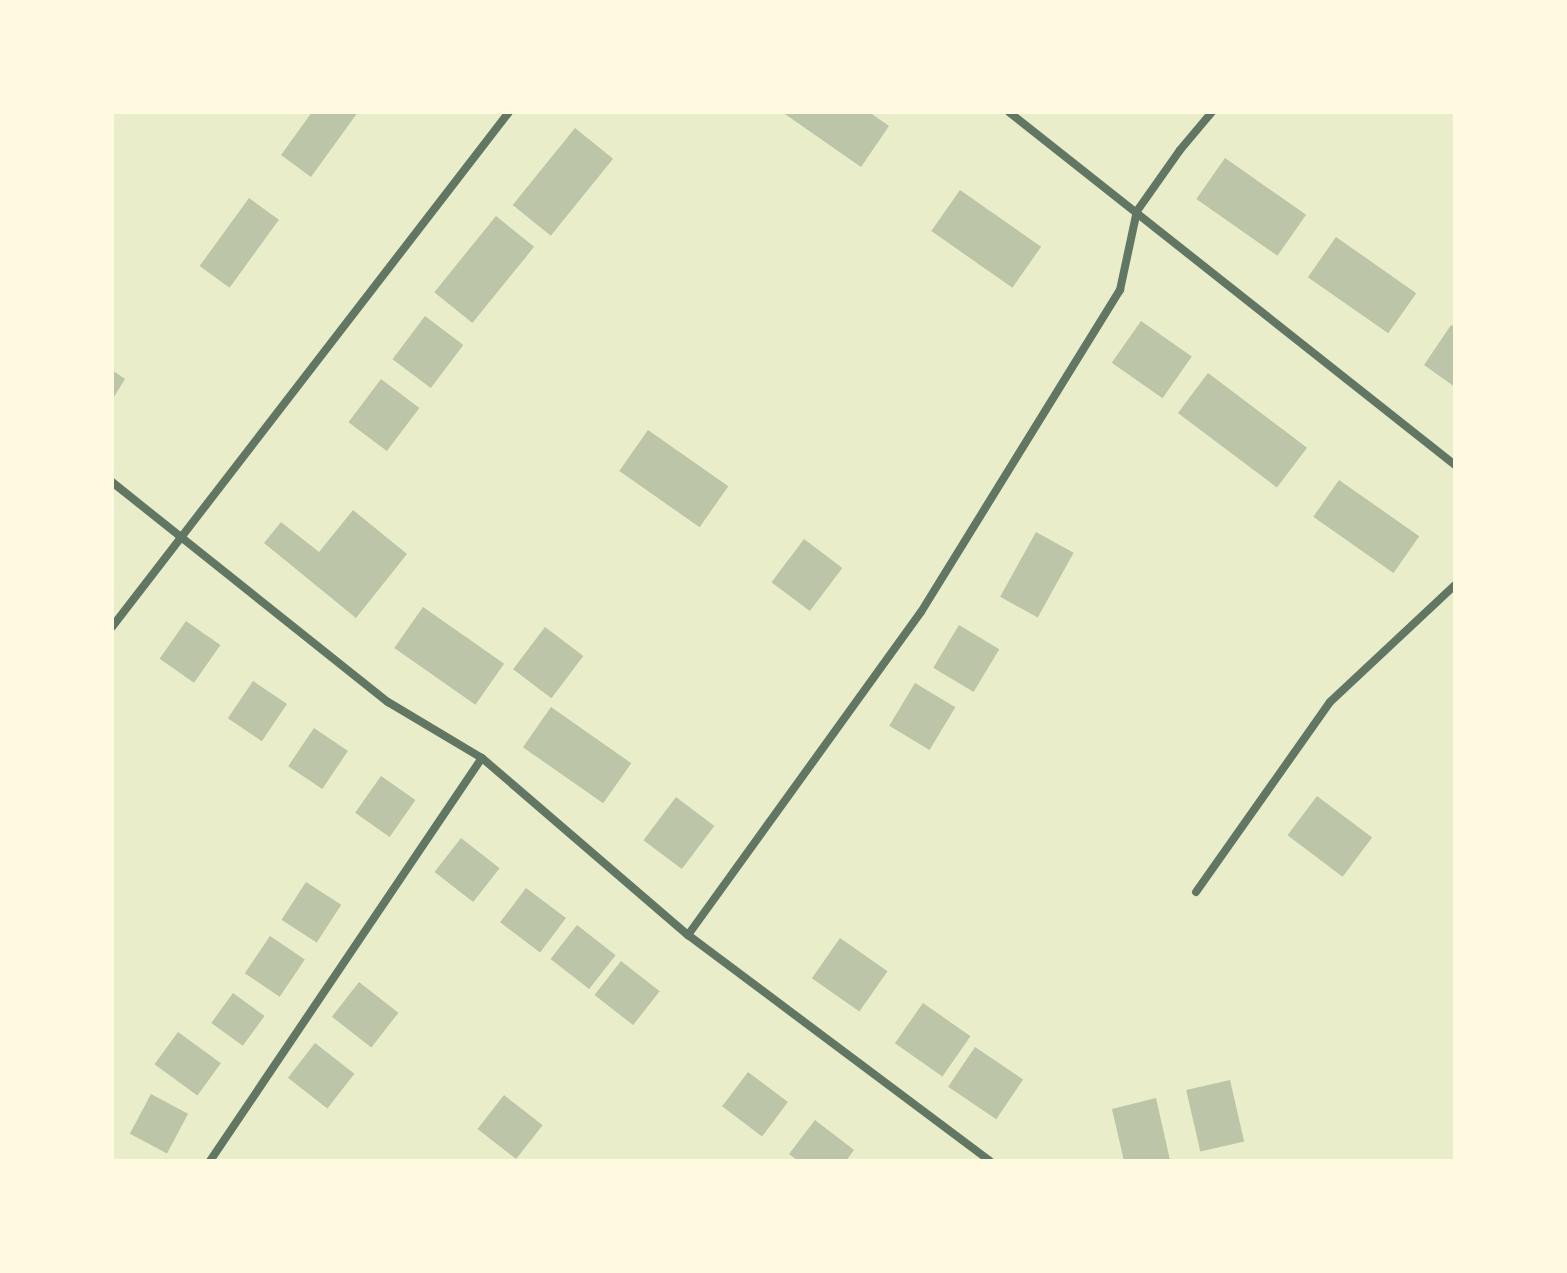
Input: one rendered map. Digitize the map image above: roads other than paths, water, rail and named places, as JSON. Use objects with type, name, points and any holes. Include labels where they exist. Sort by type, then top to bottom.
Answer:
[{"type":"street","points":[[112,627],[184,538],[343,323],[509,112]]},
{"type":"street","points":[[1009,112],[1455,465]]},
{"type":"street","points":[[688,935],[921,612],[1120,290],[1137,211],[1212,112]]},
{"type":"street","points":[[112,482],[388,702],[482,758],[688,935],[990,1161]]},
{"type":"street","points":[[1196,892],[1330,702],[1455,585]]},
{"type":"street","points":[[210,1161],[482,758]]}]
